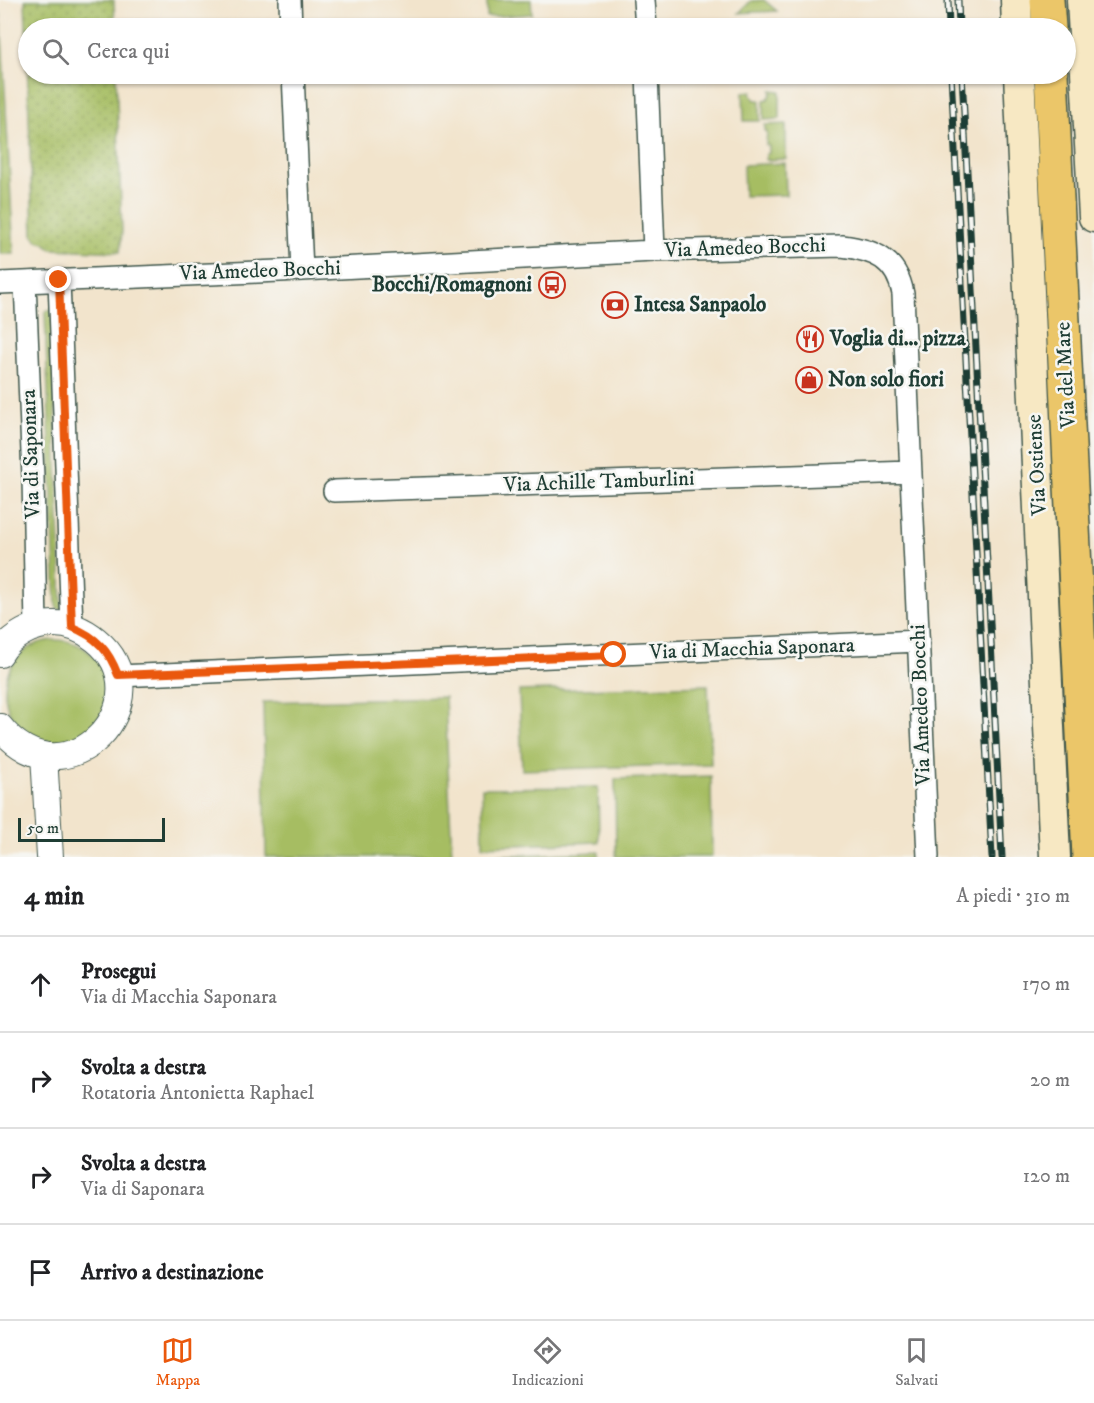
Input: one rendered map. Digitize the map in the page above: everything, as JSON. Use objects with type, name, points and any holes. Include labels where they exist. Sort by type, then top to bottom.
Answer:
[{"type":"main road","points":[[1016,0],[1017,18]]},
{"type":"main road","points":[[1047,0],[1048,18]]},
{"type":"main road","points":[[1086,12],[1094,217]]},
{"type":"main road","name":"Via Ostiense","points":[[1020,84],[1055,857]]},
{"type":"main road","name":"Via del Mare","points":[[1051,84],[1089,857]]},
{"type":"street","points":[[290,0],[291,18]]},
{"type":"street","points":[[645,0],[646,18]]},
{"type":"street","points":[[293,84],[302,270]]},
{"type":"street","points":[[647,84],[654,251]]},
{"type":"street","name":"Via Amedeo Bocchi","points":[[0,283],[654,251],[842,246],[870,252],[888,263],[900,279],[903,294],[928,857]]},
{"type":"street","name":"Via di Saponara","points":[[59,280],[72,627]]},
{"type":"street","name":"Via di Saponara","points":[[25,282],[36,627]]},
{"type":"street","name":"Via Achille Tamburlini","points":[[334,491],[911,472]]},
{"type":"street","points":[[0,654],[17,636],[36,627],[54,624],[72,627],[88,634],[102,645],[112,659],[118,675],[120,697],[114,717],[102,735],[85,748],[65,755],[44,755],[26,750],[10,739],[0,727]]},
{"type":"street","name":"Via di Macchia Saponara","points":[[118,675],[919,641]]},
{"type":"street","points":[[44,755],[50,857]]},
{"type":"green space","points":[[25,0],[114,0],[115,18],[26,18]]},
{"type":"green space","points":[[487,0],[531,0],[532,14],[487,17]]},
{"type":"green space","points":[[764,0],[777,11],[739,13],[751,1]]},
{"type":"green space","points":[[0,12],[1,18],[14,254],[0,254]]},
{"type":"green space","points":[[28,84],[116,84],[122,231],[120,252],[51,249],[33,236]]},
{"type":"green space","points":[[771,90],[780,91],[780,119],[764,120],[764,100],[768,99],[772,93]]},
{"type":"green space","points":[[752,91],[751,94],[755,100],[760,100],[760,121],[744,121],[743,92]]},
{"type":"green space","points":[[786,124],[786,159],[766,160],[769,146],[766,145],[765,125]]},
{"type":"green space","points":[[785,163],[786,195],[744,196],[743,165]]},
{"type":"green space","points":[[47,310],[52,310],[62,609],[56,606],[45,313]]},
{"type":"green space","points":[[56,640],[76,644],[92,655],[103,671],[107,691],[103,711],[92,727],[76,738],[56,742],[36,738],[20,727],[9,711],[5,691],[9,671],[20,655],[36,644]]},
{"type":"green space","points":[[708,685],[711,764],[522,770],[519,691]]},
{"type":"green space","points":[[445,697],[452,857],[266,857],[263,702]]},
{"type":"green space","points":[[711,776],[712,857],[616,857],[615,779]]},
{"type":"green space","points":[[598,787],[599,842],[483,846],[482,788]]},
{"type":"green space","points":[[599,852],[599,857],[483,857],[483,856]]},
{"type":"railway","points":[[948,0],[949,18]]},
{"type":"railway","points":[[958,0],[959,18]]},
{"type":"railway","points":[[952,84],[992,857]]},
{"type":"railway","points":[[963,84],[1002,857]]},
{"type":"place","name":"Bocchi/Romagnoni","points":[[552,285]]},
{"type":"place","name":"Intesa Sanpaolo","points":[[615,305]]},
{"type":"place","name":"Voglia di… pizza","points":[[810,339]]},
{"type":"place","name":"Non solo fiori","points":[[809,380]]},
{"type":"route","points":[[59,280],[72,627],[88,634],[102,645],[112,659],[118,675],[614,655]]}]
